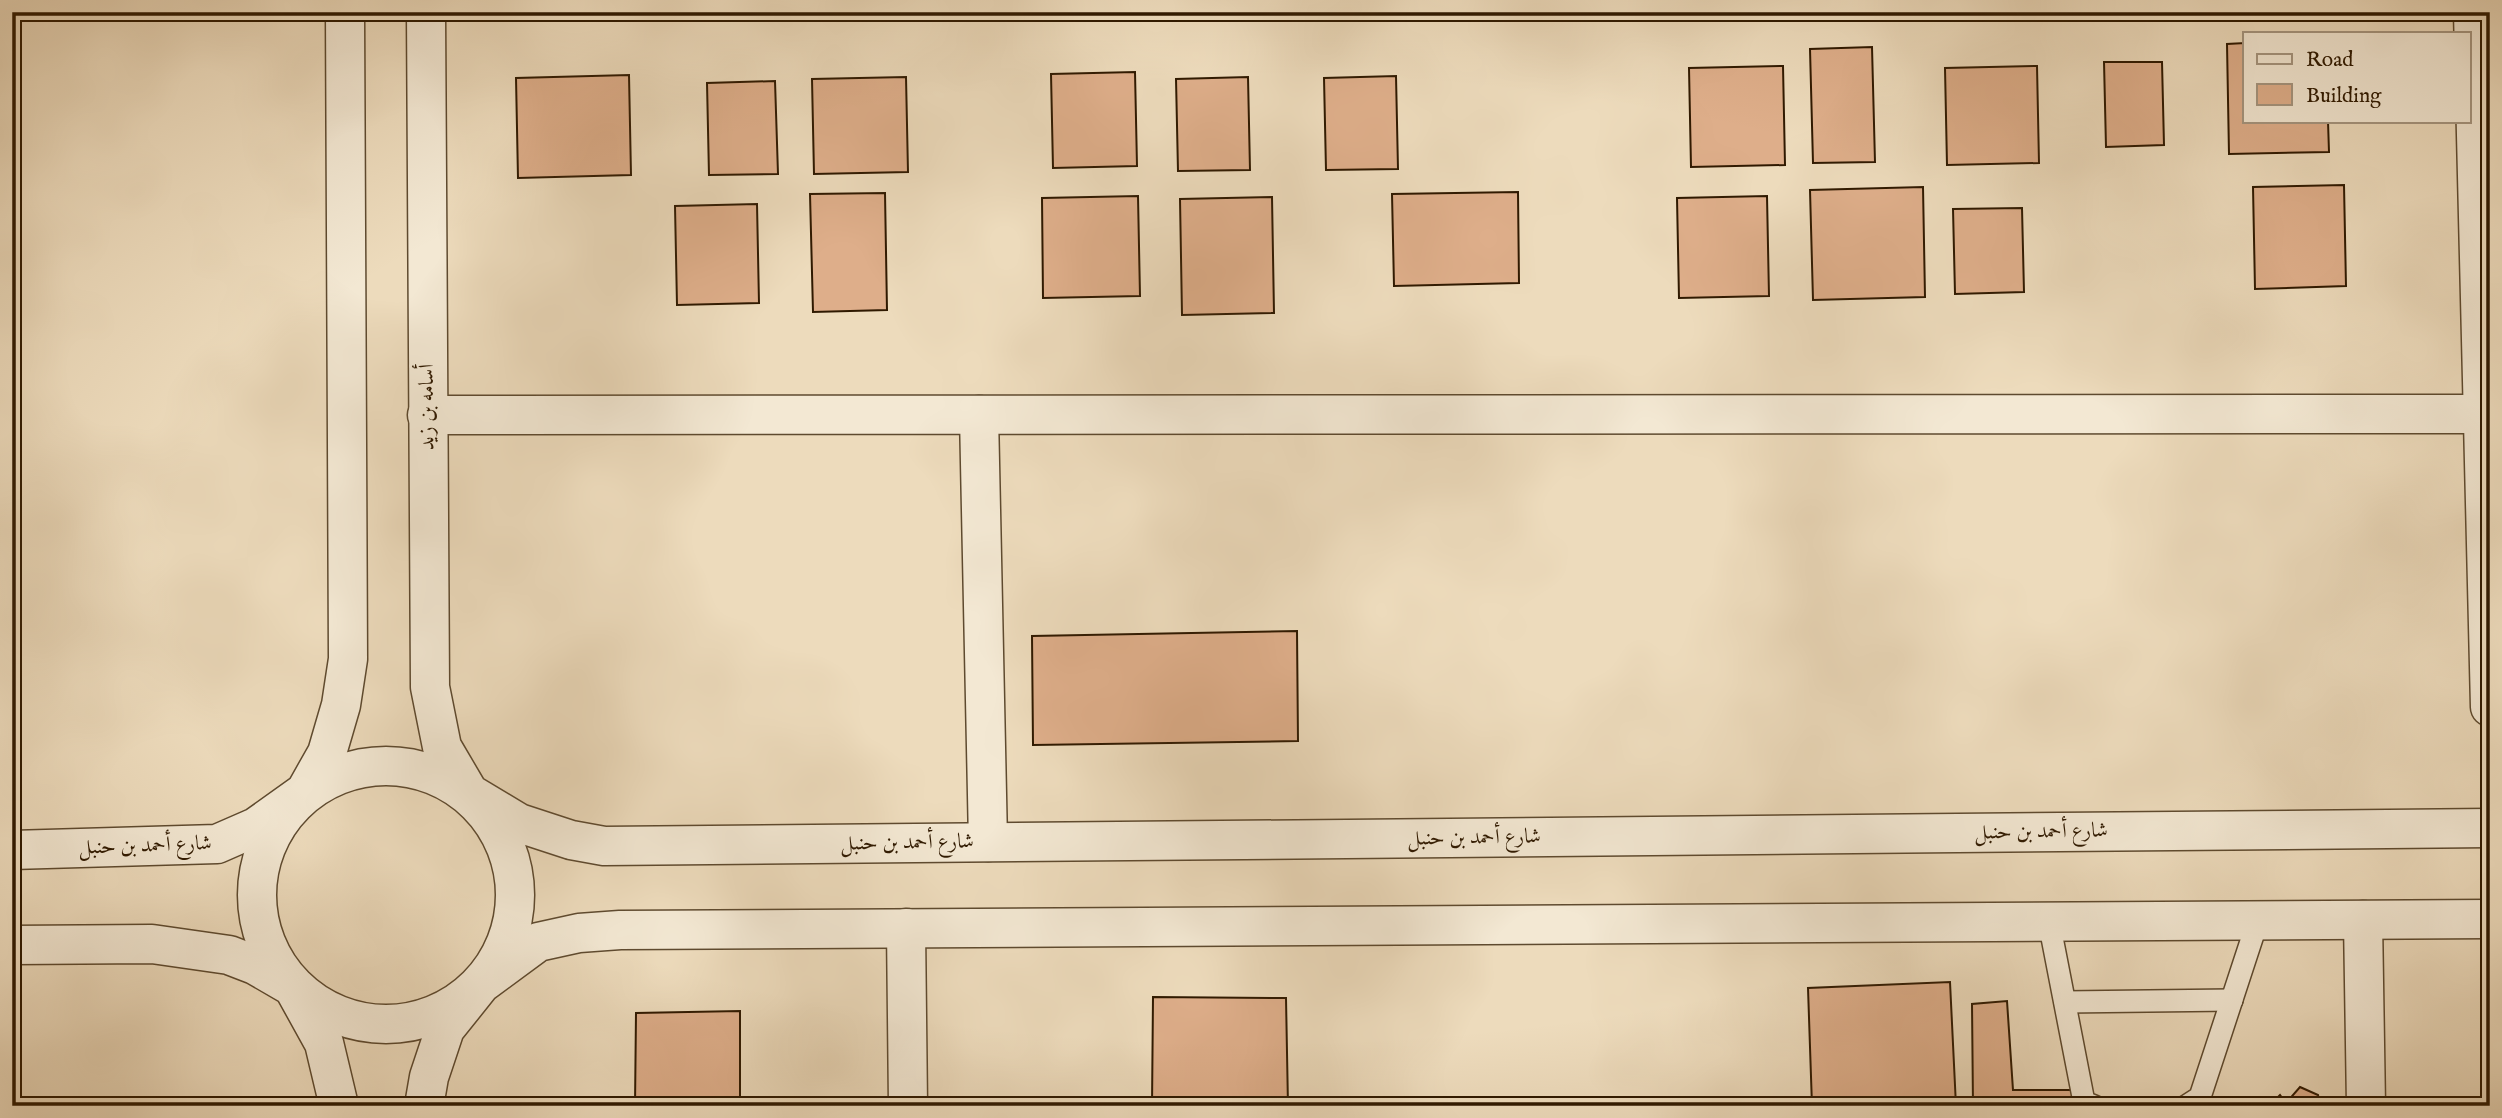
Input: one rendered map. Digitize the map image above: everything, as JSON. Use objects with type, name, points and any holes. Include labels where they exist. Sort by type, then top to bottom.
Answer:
[{"type":"street","points":[[339,1106],[324,1043],[293,987],[269,952],[257,911],[259,867],[275,826],[306,792],[327,753],[341,705],[348,659],[345,12]]},
{"type":"street","name":"أسامه بن زيد","points":[[426,12],[430,687],[442,747],[469,793]]},
{"type":"street","points":[[2473,12],[2485,339],[2481,414],[2490,706]]},
{"type":"street","points":[[427,415],[2481,414]]},
{"type":"street","points":[[979,415],[988,842]]},
{"type":"street","name":"شارع أحمد بن حنبل","points":[[12,850],[217,844],[256,827],[306,792],[344,771],[387,764],[431,771],[519,823],[571,840],[604,846],[2490,828]]},
{"type":"street","points":[[424,1106],[429,1077],[445,1029],[505,949],[516,909],[514,866],[498,827],[469,793]]},
{"type":"street","points":[[12,945],[152,944],[229,955],[255,964],[327,1011],[366,1024],[408,1024],[448,1010],[538,942],[579,933],[620,930],[2490,919]]},
{"type":"street","points":[[2363,920],[2366,1106]]},
{"type":"street","points":[[906,928],[908,1106]]},
{"type":"lane","points":[[2186,1106],[2200,1097],[2258,920]]},
{"type":"lane","points":[[2049,922],[2084,1102],[2094,1106]]},
{"type":"lane","points":[[2066,1002],[2232,1000]]},
{"type":"building","points":[[2243,43],[2243,122],[2328,122],[2329,152],[2229,154],[2227,44]]},
{"type":"building","points":[[1872,47],[1875,162],[1813,163],[1810,49]]},
{"type":"building","points":[[2104,62],[2162,62],[2164,145],[2106,147]]},
{"type":"building","points":[[1783,66],[1785,165],[1691,167],[1689,68]]},
{"type":"building","points":[[2037,66],[2039,163],[1947,165],[1945,68]]},
{"type":"building","points":[[1135,72],[1137,166],[1053,168],[1051,74]]},
{"type":"building","points":[[629,75],[631,175],[518,178],[516,78]]},
{"type":"building","points":[[1396,76],[1398,169],[1326,170],[1324,78]]},
{"type":"building","points":[[906,77],[908,172],[814,174],[812,79]]},
{"type":"building","points":[[1248,77],[1250,170],[1178,171],[1176,79]]},
{"type":"building","points":[[775,81],[778,174],[709,175],[707,83]]},
{"type":"building","points":[[2344,185],[2346,286],[2255,289],[2253,187]]},
{"type":"building","points":[[1923,187],[1925,297],[1813,300],[1810,190]]},
{"type":"building","points":[[1518,192],[1519,283],[1394,286],[1392,194]]},
{"type":"building","points":[[885,193],[887,310],[813,312],[810,194]]},
{"type":"building","points":[[1138,196],[1140,296],[1043,298],[1042,198]]},
{"type":"building","points":[[1767,196],[1769,296],[1679,298],[1677,198]]},
{"type":"building","points":[[1272,197],[1274,313],[1182,315],[1180,199]]},
{"type":"building","points":[[757,204],[759,303],[677,305],[675,206]]},
{"type":"building","points":[[2022,208],[2024,292],[1955,294],[1953,209]]},
{"type":"building","points":[[1297,631],[1298,741],[1033,745],[1032,636]]},
{"type":"building","points":[[1950,982],[1956,1106],[1812,1106],[1808,988]]},
{"type":"building","points":[[1153,997],[1286,998],[1288,1106],[1152,1106]]},
{"type":"building","points":[[2007,1001],[2013,1090],[2072,1090],[2072,1106],[1973,1106],[1972,1004]]},
{"type":"building","points":[[740,1011],[740,1106],[635,1106],[636,1013]]},
{"type":"building","points":[[2300,1087],[2318,1095],[2320,1106],[2269,1106],[2280,1095],[2286,1103]]}]
